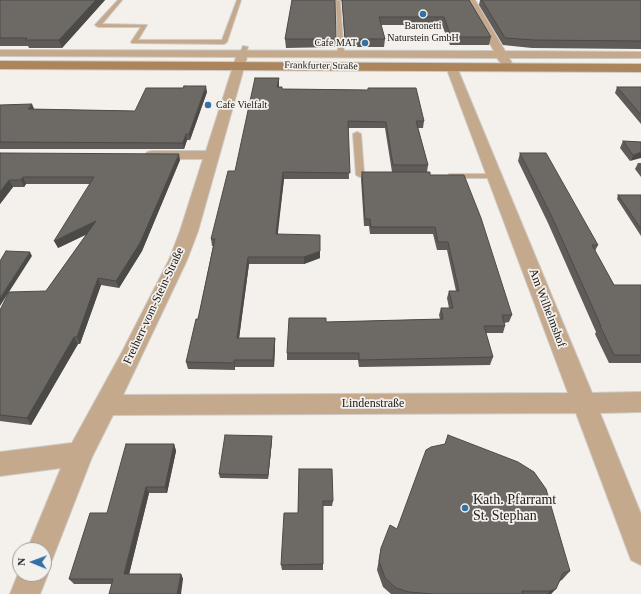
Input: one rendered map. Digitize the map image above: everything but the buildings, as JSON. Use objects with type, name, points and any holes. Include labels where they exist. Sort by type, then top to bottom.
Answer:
[{"type":"street","points":[[470,0],[508,67]]},
{"type":"street","name":"Frankfurter Straße","points":[[0,52],[242,55],[452,67],[641,68]]},
{"type":"street","name":"Frankfurter Straße","points":[[0,65],[242,55],[341,53],[641,55]]},
{"type":"street","name":"Freiherr-vom-Stein-Straße","points":[[45,542],[80,454],[132,355],[178,260],[189,231],[242,55]]},
{"type":"street","name":"Am Wilhelmshof","points":[[452,67],[496,176],[641,550]]},
{"type":"street","points":[[139,155],[212,155]]},
{"type":"street","name":"Lindenstraße","points":[[105,405],[641,402]]},
{"type":"street","points":[[0,464],[80,454]]},
{"type":"street","points":[[25,594],[30,582]]},
{"type":"lane","points":[[120,0],[98,25],[145,26],[134,42],[224,42],[239,0]]},
{"type":"lane","points":[[338,0],[341,53]]},
{"type":"lane","points":[[357,134],[360,175],[382,176]]},
{"type":"lane","points":[[443,176],[496,176]]},
{"type":"place","name":"Baronetti Naturstein GmbH","points":[[423,14]]},
{"type":"place","name":"Cafe MAT","points":[[365,43]]},
{"type":"place","name":"Cafe Vielfalt","points":[[208,105]]},
{"type":"place","name":"Kath. Pfarramt St. Stephan","points":[[465,508]]}]
